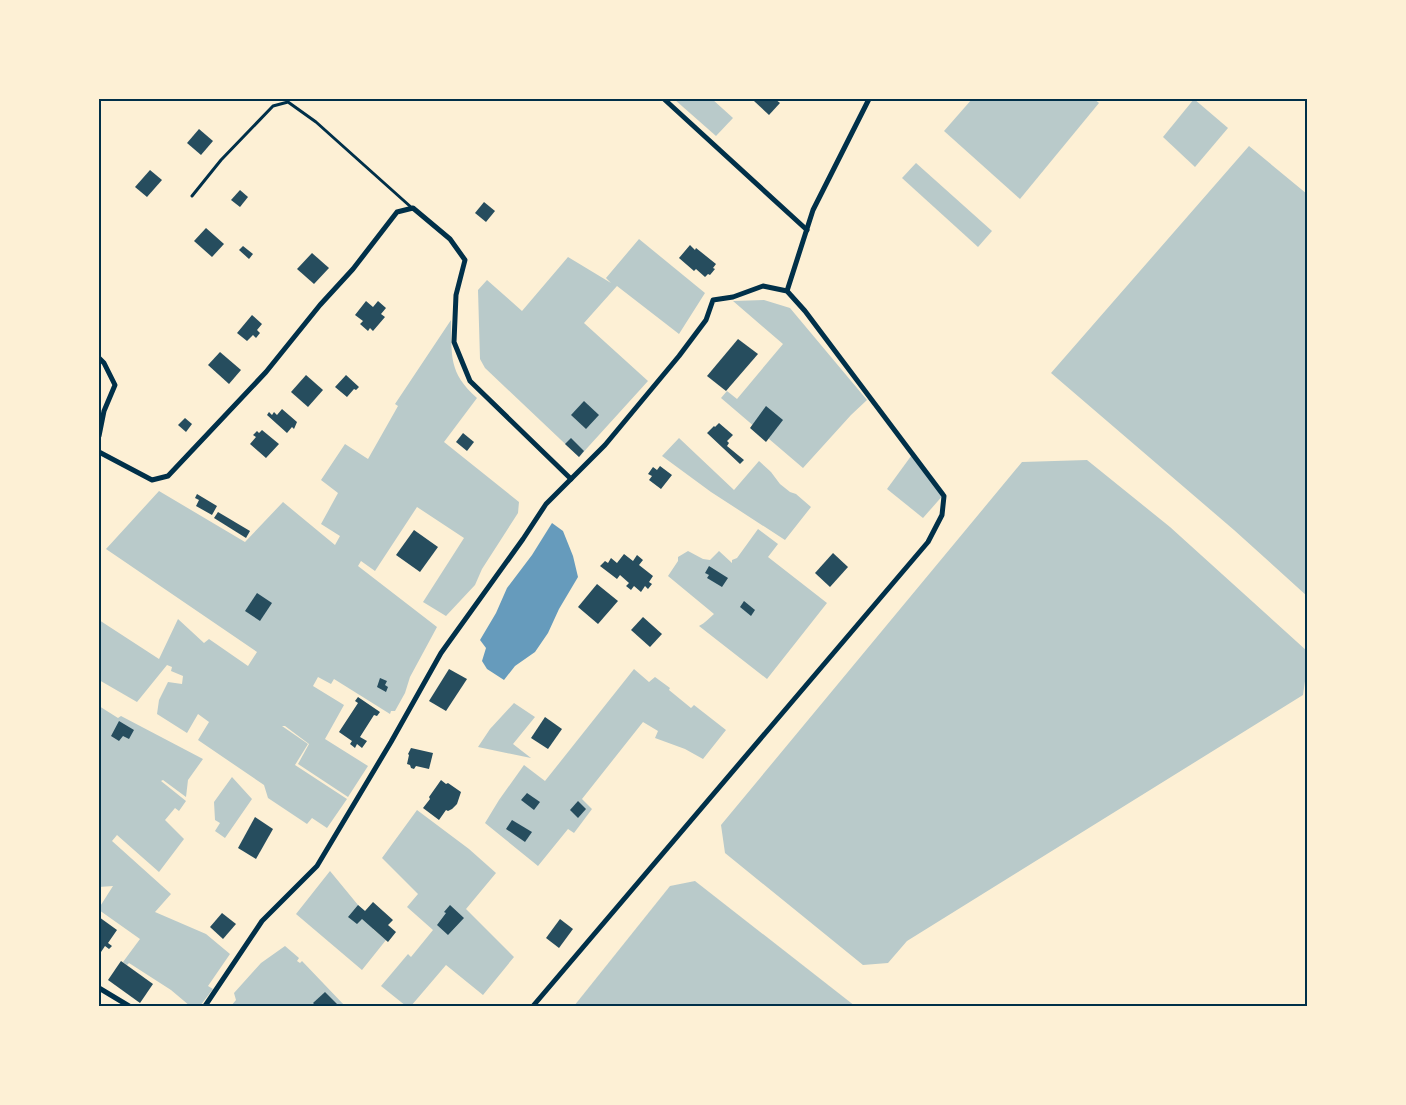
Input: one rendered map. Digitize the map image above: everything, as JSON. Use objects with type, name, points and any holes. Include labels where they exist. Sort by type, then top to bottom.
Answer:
[{"type":"street","points":[[664,99],[807,230]]},
{"type":"street","points":[[787,292],[813,210],[869,99]]},
{"type":"street","points":[[99,452],[152,480],[168,476],[266,372],[397,212],[412,208],[450,239],[465,260],[456,295],[454,342],[470,381],[571,479]]},
{"type":"street","points":[[205,1006],[262,921],[317,866],[391,742],[441,653],[546,504],[605,444],[679,356],[706,320],[713,300],[733,297],[764,286],[787,292],[805,311],[944,496],[942,515],[928,542],[533,1006]]},
{"type":"street","points":[[99,358],[104,362],[115,385],[104,411],[99,436]]},
{"type":"street","points":[[99,988],[129,1006]]},
{"type":"lane","points":[[192,196],[221,160],[273,106],[288,102],[316,122],[412,208]]},
{"type":"shaded area","points":[[674,99],[712,99],[733,118],[716,136]]},
{"type":"shaded area","points":[[972,99],[1094,99],[1099,103],[1020,199],[944,131]]},
{"type":"shaded area","points":[[1194,99],[1228,128],[1195,167],[1163,137]]},
{"type":"shaded area","points":[[1249,146],[1307,194],[1307,596],[1234,530],[1051,373]]},
{"type":"shaded area","points":[[916,163],[992,231],[978,247],[902,178]]},
{"type":"shaded area","points":[[639,239],[705,293],[679,334],[617,286],[584,323],[648,381],[579,457],[485,368],[480,359],[478,290],[487,280],[522,311],[568,257],[611,283],[606,278]]},
{"type":"shaded area","points":[[764,300],[790,308],[867,400],[803,468],[721,398],[727,391],[737,399],[783,344],[733,301]]},
{"type":"shaded area","points":[[451,320],[452,354],[456,371],[468,389],[477,398],[444,442],[519,502],[518,513],[482,569],[475,585],[446,616],[423,602],[464,538],[417,507],[375,571],[361,561],[358,566],[437,627],[410,677],[405,693],[395,711],[391,711],[390,714],[334,679],[331,684],[318,677],[313,686],[344,705],[325,739],[368,766],[348,797],[298,764],[309,744],[285,726],[282,726],[308,744],[295,765],[347,799],[327,828],[312,818],[307,824],[268,798],[264,785],[198,740],[209,722],[198,714],[187,733],[157,714],[159,700],[168,682],[182,684],[183,676],[171,671],[172,667],[167,665],[137,702],[99,680],[99,620],[159,659],[178,619],[204,643],[209,639],[248,666],[257,652],[106,549],[159,491],[245,542],[283,502],[335,545],[340,536],[321,524],[338,493],[321,480],[345,444],[368,459],[398,406],[395,404]]},
{"type":"shaded area","points":[[679,438],[734,490],[759,461],[780,484],[796,494],[811,507],[785,540],[711,492],[662,456]]},
{"type":"shaded area","points":[[914,452],[945,493],[923,518],[887,489]]},
{"type":"shaded area","points":[[1087,460],[1170,527],[1307,651],[1303,695],[907,941],[888,963],[863,965],[725,853],[721,825],[1022,462]]},
{"type":"shaded area","points":[[758,529],[778,544],[768,557],[827,603],[767,679],[699,626],[714,614],[668,576],[678,561],[678,557],[688,551],[703,559],[710,560],[719,551],[732,563],[732,560],[737,558]]},
{"type":"shaded area","points":[[634,669],[649,682],[655,677],[691,708],[694,705],[726,730],[703,759],[685,749],[655,738],[658,731],[643,722],[582,799],[592,809],[574,833],[568,829],[538,866],[485,823],[524,765],[545,781]]},
{"type":"shaded area","points":[[514,703],[535,717],[513,744],[531,758],[478,747],[490,729]]},
{"type":"shaded area","points":[[99,706],[118,718],[121,716],[203,759],[188,780],[186,797],[163,780],[161,781],[186,801],[179,811],[175,808],[165,820],[184,839],[159,872],[117,835],[112,841],[171,894],[155,912],[206,934],[230,954],[208,986],[213,989],[200,1006],[190,1006],[171,990],[129,963],[127,965],[123,962],[140,939],[99,910],[113,886],[99,887],[99,779],[101,774],[99,772]]},
{"type":"shaded area","points":[[232,777],[252,799],[225,838],[215,831],[220,823],[215,820],[214,802]]},
{"type":"shaded area","points":[[417,810],[469,849],[496,873],[466,909],[514,957],[483,995],[446,965],[411,1006],[406,1006],[381,986],[408,954],[411,957],[433,930],[407,907],[418,894],[382,858]]},
{"type":"shaded area","points":[[330,871],[358,905],[378,922],[373,929],[386,940],[362,970],[296,914]]},
{"type":"shaded area","points":[[695,881],[855,1006],[574,1006],[670,886]]},
{"type":"shaded area","points":[[285,946],[299,958],[297,961],[300,963],[302,961],[345,1006],[231,1006],[236,1000],[234,993],[261,963]]},
{"type":"water","points":[[552,523],[563,531],[573,556],[578,577],[559,609],[548,633],[535,652],[515,666],[504,680],[487,669],[482,661],[486,648],[480,640],[496,613],[507,588],[532,555]]},
{"type":"building","points":[[756,99],[775,99],[780,103],[769,115],[754,101]]},
{"type":"building","points":[[199,129],[213,141],[201,155],[187,143]]},
{"type":"building","points":[[150,170],[162,180],[147,197],[135,187]]},
{"type":"building","points":[[240,190],[248,197],[240,207],[231,200]]},
{"type":"building","points":[[484,202],[495,211],[486,222],[475,213]]},
{"type":"building","points":[[206,228],[224,244],[212,257],[194,241]]},
{"type":"building","points":[[690,245],[716,264],[713,268],[715,269],[710,275],[708,274],[705,277],[696,269],[694,271],[679,258]]},
{"type":"building","points":[[243,246],[253,254],[249,259],[239,250]]},
{"type":"building","points":[[312,253],[329,268],[314,284],[297,269]]},
{"type":"building","points":[[366,301],[373,307],[378,301],[386,308],[381,314],[385,317],[373,331],[370,328],[368,331],[360,324],[363,321],[355,315]]},
{"type":"building","points":[[252,315],[262,324],[257,330],[260,333],[256,338],[253,335],[247,341],[237,333]]},
{"type":"building","points":[[738,339],[758,354],[726,391],[707,376]]},
{"type":"building","points":[[220,352],[241,370],[229,384],[208,365]]},
{"type":"building","points":[[306,375],[323,390],[308,407],[291,392]]},
{"type":"building","points":[[346,375],[359,387],[356,390],[354,389],[347,397],[335,387]]},
{"type":"building","points":[[584,401],[599,415],[586,429],[571,415]]},
{"type":"building","points":[[766,406],[783,420],[766,442],[750,428]]},
{"type":"building","points":[[282,409],[297,422],[294,429],[292,427],[287,433],[267,415],[269,412],[272,415],[274,412],[277,415]]},
{"type":"building","points":[[185,418],[192,424],[186,432],[178,425]]},
{"type":"building","points":[[719,423],[733,435],[727,441],[729,443],[727,446],[744,460],[740,464],[707,433]]},
{"type":"building","points":[[262,430],[279,444],[266,458],[250,444],[256,437],[253,435],[257,431],[259,433]]},
{"type":"building","points":[[463,433],[474,442],[467,451],[456,442]]},
{"type":"building","points":[[571,438],[584,451],[579,457],[565,444]]},
{"type":"building","points":[[660,466],[672,475],[661,489],[649,480],[652,476],[648,474],[653,467],[657,470]]},
{"type":"building","points":[[197,494],[217,506],[212,515],[196,506],[199,500],[195,498]]},
{"type":"building","points":[[218,512],[250,531],[246,538],[214,518]]},
{"type":"building","points":[[414,530],[438,547],[420,572],[396,555]]},
{"type":"building","points":[[833,553],[848,567],[830,587],[815,573]]},
{"type":"building","points":[[624,554],[633,561],[637,555],[643,560],[639,565],[653,576],[649,582],[652,584],[648,589],[645,586],[641,592],[634,586],[631,590],[626,586],[629,583],[620,575],[617,579],[600,566],[605,561],[608,563],[611,558],[617,563]]},
{"type":"building","points":[[709,566],[728,578],[722,587],[707,578],[709,575],[705,573]]},
{"type":"building","points":[[597,584],[618,601],[598,624],[578,607]]},
{"type":"building","points":[[257,593],[272,603],[260,621],[245,611]]},
{"type":"building","points":[[744,601],[755,610],[751,616],[740,607]]},
{"type":"building","points":[[643,617],[662,634],[650,647],[631,630]]},
{"type":"building","points":[[449,669],[467,679],[446,711],[429,701]]},
{"type":"building","points":[[380,678],[387,681],[385,685],[388,687],[386,692],[377,687]]},
{"type":"building","points":[[358,697],[380,712],[377,716],[374,715],[360,737],[367,741],[362,748],[357,744],[355,748],[350,744],[352,741],[339,732],[358,703],[355,701]]},
{"type":"building","points":[[545,717],[562,729],[548,749],[531,738]]},
{"type":"building","points":[[119,721],[134,730],[129,739],[123,736],[119,741],[111,736]]},
{"type":"building","points":[[411,748],[433,753],[429,769],[416,766],[414,769],[407,764]]},
{"type":"building","points":[[441,780],[461,792],[457,804],[452,809],[446,810],[439,820],[423,808]]},
{"type":"building","points":[[527,793],[540,802],[534,810],[521,800]]},
{"type":"building","points":[[578,801],[586,809],[578,818],[570,810]]},
{"type":"building","points":[[255,817],[273,829],[256,859],[238,848]]},
{"type":"building","points":[[512,820],[532,832],[525,842],[506,829]]},
{"type":"building","points":[[373,902],[393,920],[388,925],[396,932],[388,942],[362,919],[357,924],[348,917],[358,905],[365,911]]},
{"type":"building","points":[[450,905],[464,918],[448,935],[437,925]]},
{"type":"building","points":[[222,913],[236,924],[223,939],[210,927]]},
{"type":"building","points":[[99,917],[117,930],[108,943],[112,946],[109,949],[105,946],[99,955]]},
{"type":"building","points":[[560,919],[573,929],[559,948],[546,938]]},
{"type":"building","points":[[121,961],[153,984],[140,1003],[108,980]]},
{"type":"building","points":[[325,992],[339,1006],[316,1006],[313,1003]]}]
